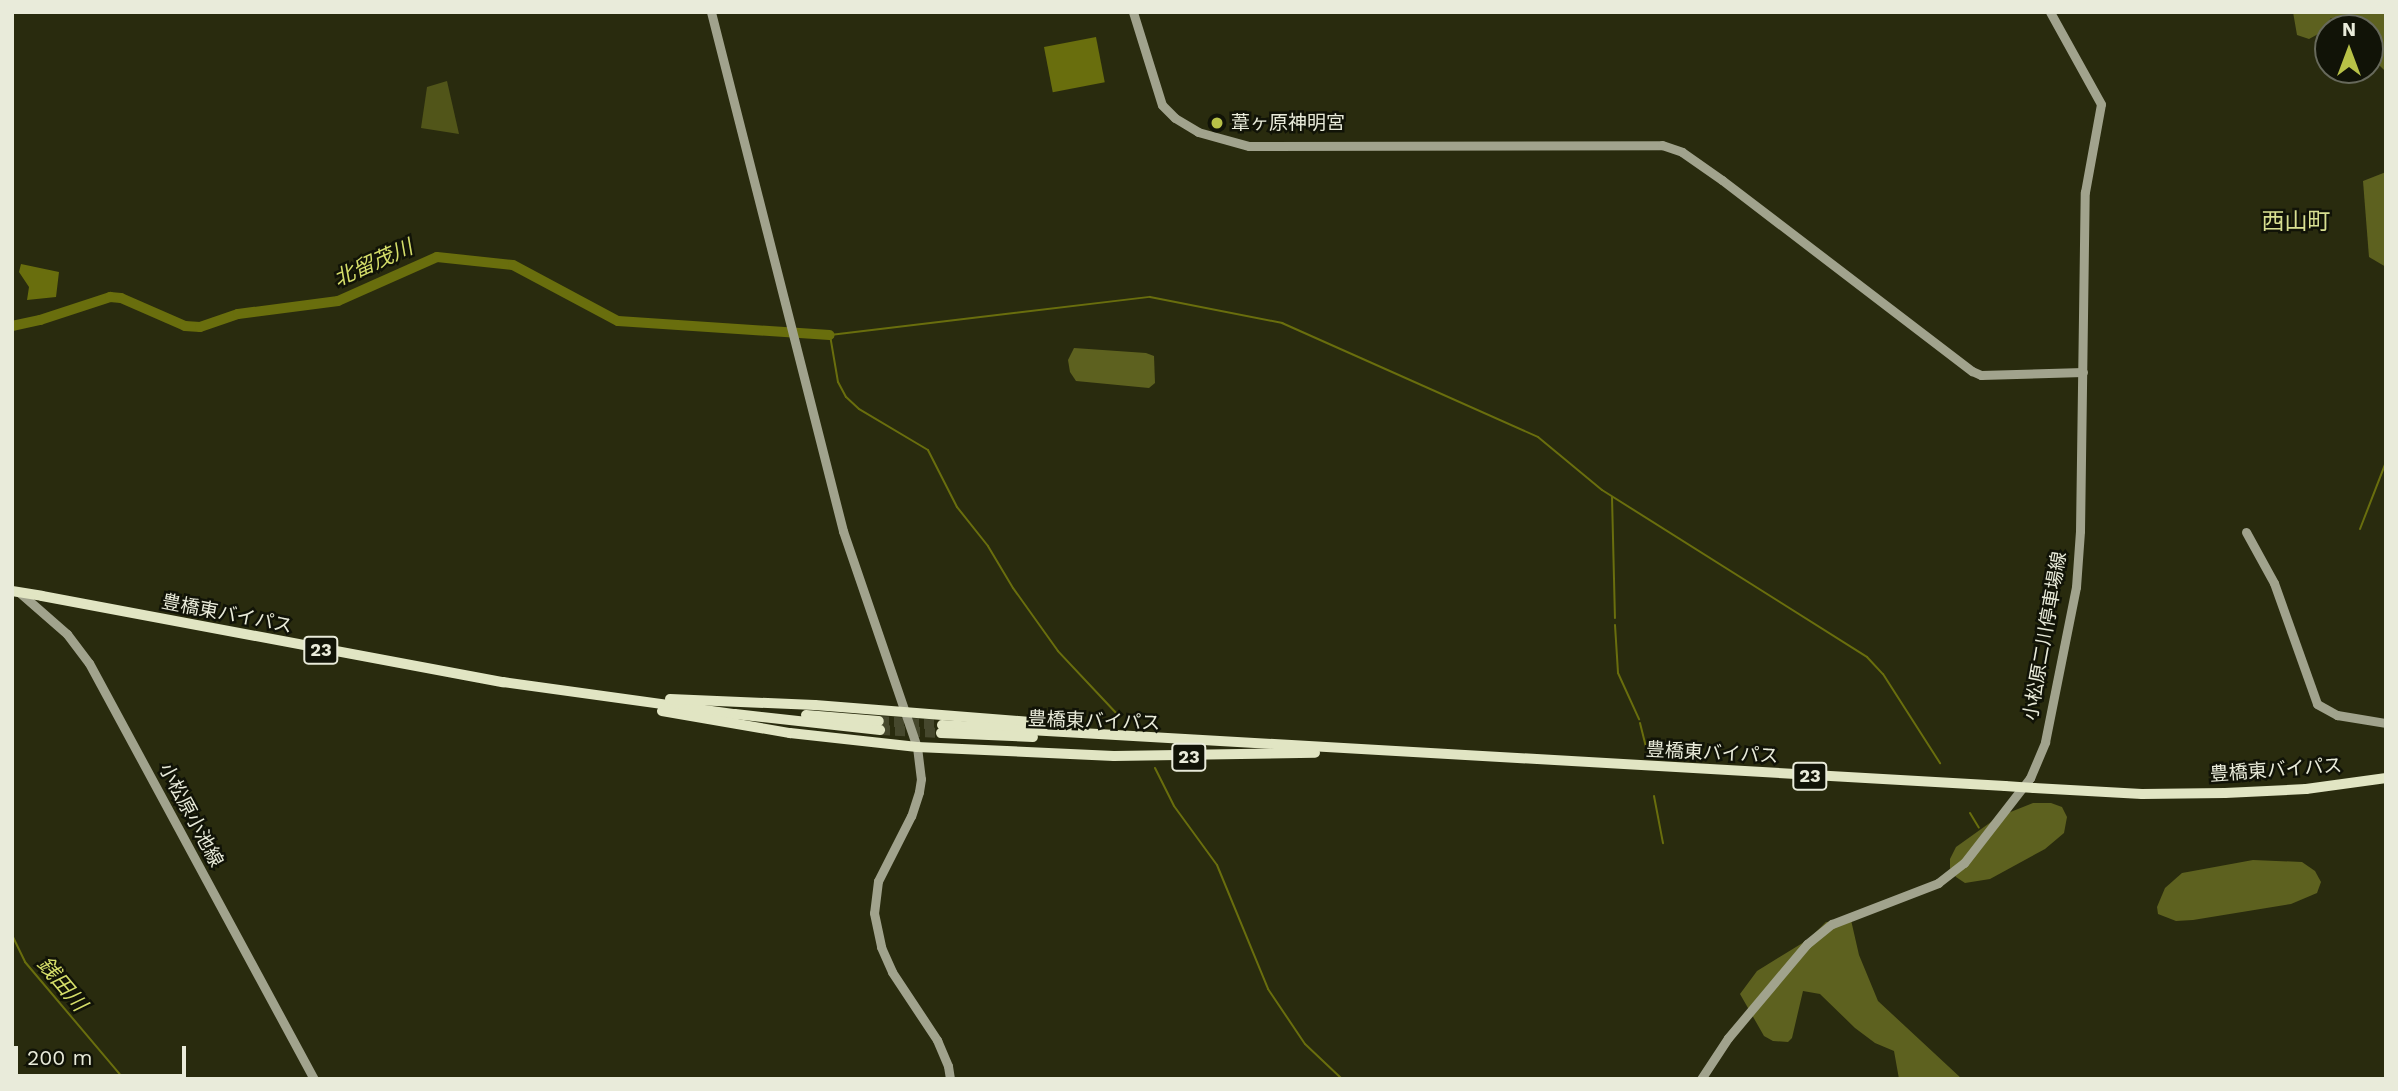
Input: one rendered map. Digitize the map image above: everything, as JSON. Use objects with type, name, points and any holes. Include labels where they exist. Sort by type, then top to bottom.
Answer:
[{"type":"highway","name":"豊橋東バイパス","points":[[12,589],[408,666],[549,689],[601,695],[879,726],[653,699],[601,695]]},
{"type":"highway","name":"23","points":[[549,689],[765,729],[917,747],[1194,757],[1380,751]]},
{"type":"highway","name":"23","points":[[653,699],[904,711],[1137,733],[1150,737]]},
{"type":"highway","name":"豊橋東バイパス","points":[[1246,743],[941,729],[1150,737],[2142,794],[2306,789],[2386,778]]},
{"type":"street","points":[[711,12],[843,531],[917,747],[921,779],[919,792],[911,816],[878,881],[874,913],[881,947],[892,972],[937,1040],[948,1066],[950,1079]]},
{"type":"street","points":[[1133,12],[1162,105],[1175,118],[1199,132],[1249,146],[1662,145],[1682,152],[1722,180],[1981,376],[2083,372]]},
{"type":"street","name":"小松原二川停車場線","points":[[1701,1079],[1728,1038],[1807,944],[1832,924],[1938,883],[1964,863],[2030,778],[2045,742],[2076,587],[2083,372],[2085,192],[2101,104],[2050,12]]},
{"type":"street","points":[[2246,532],[2274,583],[2317,704],[2337,715],[2386,723]]},
{"type":"street","name":"小松原小池線","points":[[12,589],[67,634],[89,663],[314,1079]]},
{"type":"green space","points":[[2293,12],[2386,12],[2386,72],[2384,14],[2314,14],[2314,36],[2309,39],[2297,35]]},
{"type":"green space","points":[[447,81],[459,134],[421,128],[427,87]]},
{"type":"green space","points":[[2386,172],[2386,267],[2369,257],[2363,181]]},
{"type":"green space","points":[[1074,348],[1146,353],[1154,356],[1155,383],[1149,388],[1076,381],[1070,372],[1068,360]]},
{"type":"green space","points":[[2033,803],[2051,803],[2062,807],[2067,817],[2064,833],[2045,849],[1990,879],[1965,883],[1956,877],[1950,868],[1950,859],[1956,847],[1998,817]]},
{"type":"green space","points":[[2253,860],[2302,862],[2315,871],[2321,882],[2317,893],[2291,904],[2193,920],[2176,921],[2158,914],[2157,907],[2165,888],[2182,873]]},
{"type":"green space","points":[[1851,920],[1859,955],[1878,1001],[1962,1079],[1899,1079],[1894,1051],[1875,1043],[1855,1028],[1820,994],[1803,991],[1792,1038],[1788,1042],[1773,1041],[1764,1036],[1740,994],[1757,971],[1809,939],[1826,922]]},
{"type":"shaded area","points":[[1096,37],[1105,82],[1053,92],[1044,47]]},
{"type":"shaded area","points":[[21,264],[59,272],[56,297],[27,300],[29,287],[19,272]]},
{"type":"waterway","name":"北留茂川","points":[[12,326],[40,320],[110,297],[121,298],[185,326],[200,327],[238,314],[338,301],[437,257],[513,265],[618,321],[830,335]]},
{"type":"waterway","points":[[1118,715],[1058,651],[1013,588],[988,546],[957,507],[928,450],[859,409],[846,397],[838,382],[830,335],[1150,297],[1282,323],[1538,437],[1602,490],[1867,657],[1883,674],[1940,763]]},
{"type":"waterway","points":[[2360,529],[2386,462]]},
{"type":"waterway","points":[[1612,497],[1615,618]]},
{"type":"waterway","points":[[1615,625],[1618,673],[1639,719]]},
{"type":"waterway","points":[[1640,723],[1646,747]]},
{"type":"waterway","points":[[1155,768],[1174,806],[1217,865],[1268,989],[1305,1044],[1342,1079]]},
{"type":"waterway","points":[[1654,796],[1663,843]]},
{"type":"waterway","points":[[1970,813],[1979,828]]},
{"type":"waterway","name":"銭田川","points":[[12,935],[25,962],[124,1079]]},
{"type":"tunnel","points":[[879,721],[942,725]]},
{"type":"tunnel","points":[[880,730],[941,733]]},
{"type":"place","name":"葦ヶ原神明宮","points":[[1217,123]]},
{"type":"district","name":"西山町","points":[[2296,222]]}]
